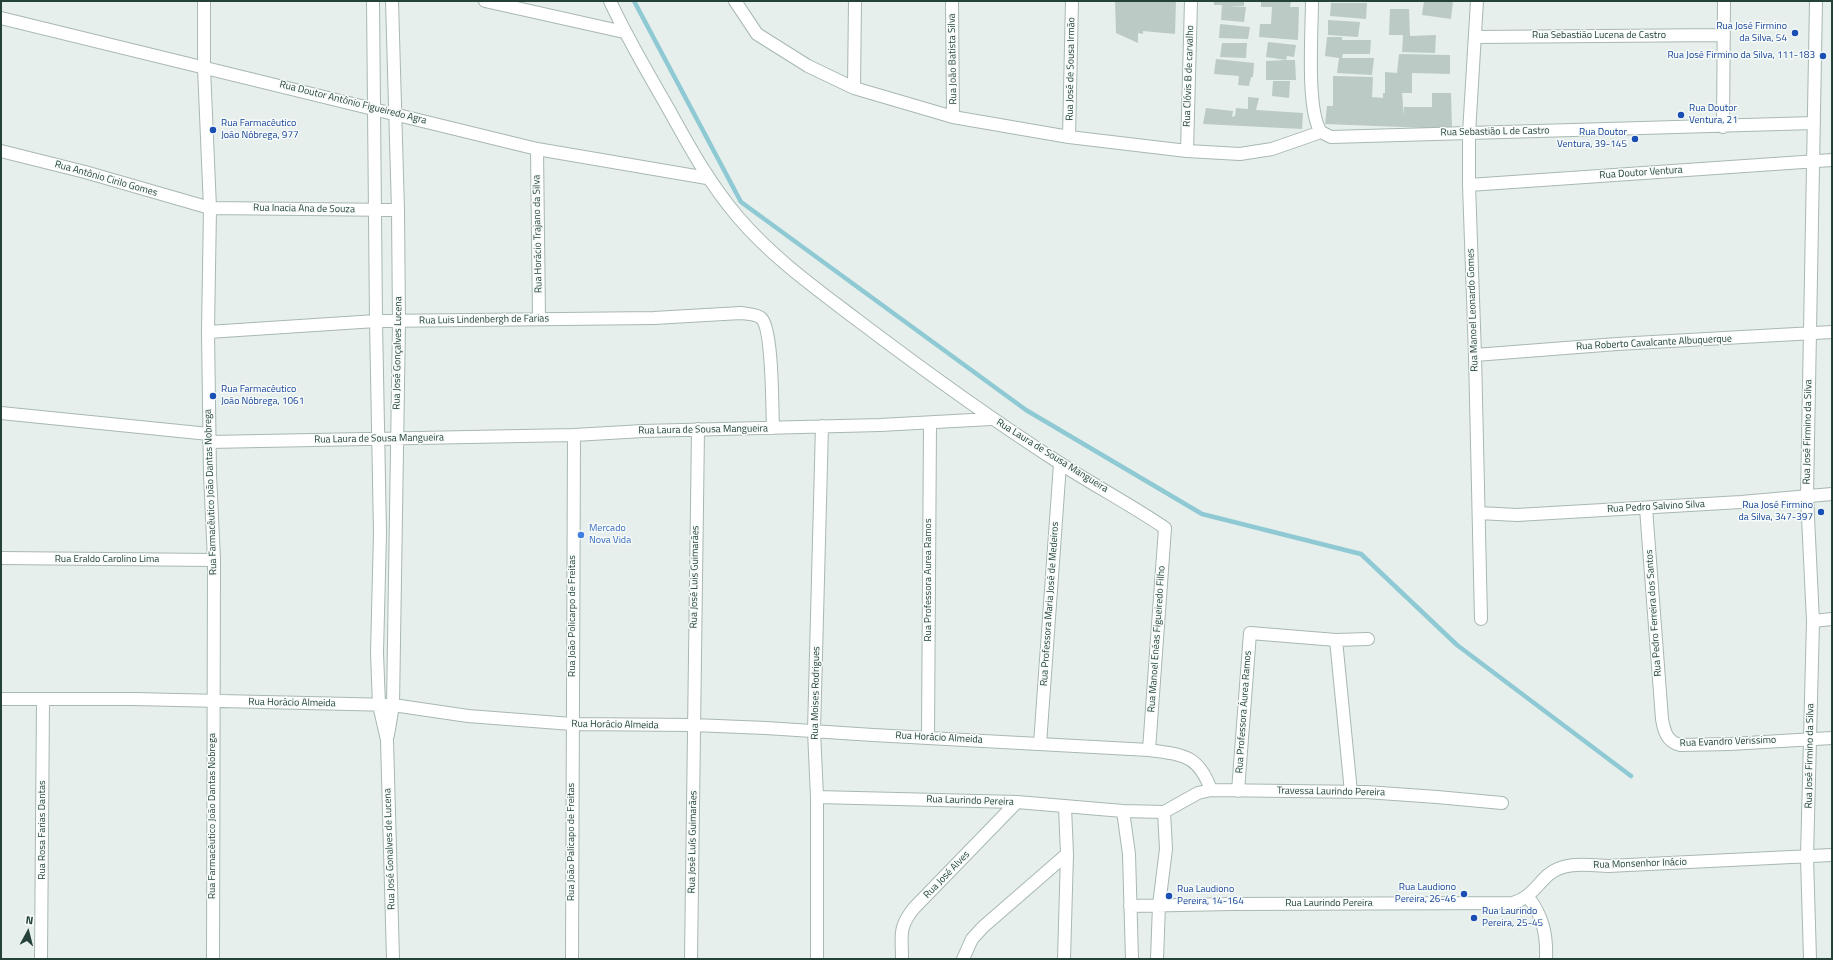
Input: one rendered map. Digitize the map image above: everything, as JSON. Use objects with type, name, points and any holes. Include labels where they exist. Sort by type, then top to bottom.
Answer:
[{"type":"street","name":"Rua Farmacêutico João Dantas Nobrega","points":[[204,1],[204,68],[210,208],[208,332],[209,438],[214,560],[212,702],[212,959]]},
{"type":"street","name":"Rua José Gonçalves Lucena","points":[[373,1],[375,110],[374,210],[380,533],[377,654],[379,705]]},
{"type":"street","name":"Rua José Gonçalves Lucena","points":[[392,1],[396,114],[399,322],[393,705]]},
{"type":"street","points":[[485,1],[624,32]]},
{"type":"street","points":[[610,1],[624,32],[707,178],[739,219],[778,258],[808,283],[912,362],[991,418]]},
{"type":"street","points":[[735,1],[757,34],[808,66],[854,88],[954,117],[1069,137],[1187,151],[1240,154],[1272,149],[1321,132],[1316,126],[1311,94],[1312,1]]},
{"type":"street","points":[[854,88],[855,1]]},
{"type":"street","name":"Rua João Batista Silva","points":[[952,1],[954,117]]},
{"type":"street","name":"Rua José de Sousa Irmão","points":[[1069,137],[1072,1]]},
{"type":"street","name":"Rua Clóvis B de carvalho","points":[[1187,151],[1191,1]]},
{"type":"street","name":"Rua Manoel Leonardo Gomes","points":[[1477,1],[1469,133],[1469,185],[1475,355],[1481,619]]},
{"type":"street","points":[[1723,127],[1724,1]]},
{"type":"street","name":"Rua José Firmino da Silva","points":[[1810,959],[1807,857],[1813,621],[1807,496],[1816,1]]},
{"type":"street","name":"Rua Doutor Antônio Figueiredo Agra","points":[[1,18],[537,149],[707,178]]},
{"type":"street","name":"Rua Sebastião Lucena de Castro","points":[[1475,37],[1724,35]]},
{"type":"street","name":"Rua Sebastião L de Castro","points":[[1321,132],[1331,137],[1814,124]]},
{"type":"street","name":"Rua Horácio Trajano da Silva","points":[[537,149],[539,318]]},
{"type":"street","name":"Rua Antônio Cirilo Gomes","points":[[1,151],[85,172],[210,208]]},
{"type":"street","name":"Rua Doutor Ventura","points":[[1469,185],[1832,160]]},
{"type":"street","name":"Rua Inacia Ana de Souza","points":[[210,208],[398,210]]},
{"type":"street","name":"Rua Luis Lindenbergh de Farias","points":[[208,332],[376,321],[399,322],[539,318],[654,318],[740,313],[760,316],[766,323],[769,340],[773,428]]},
{"type":"street","name":"Rua Roberto Cavalcante Albuquerque","points":[[1475,355],[1617,344],[1832,332]]},
{"type":"street","name":"Rua Laura de Sousa Mangueira","points":[[1,413],[209,438],[378,439],[574,435],[698,429],[930,423],[991,418],[1060,464],[1133,506],[1165,528]]},
{"type":"street","name":"Rua Professora Aurea Ramos","points":[[928,737],[930,423]]},
{"type":"street","name":"Rua Moises Rodrigues","points":[[817,959],[817,797],[814,731],[822,426]]},
{"type":"street","name":"Rua José Luis Guimarães","points":[[693,725],[698,429]]},
{"type":"street","name":"Rua João Policarpo de Freitas","points":[[572,724],[574,435]]},
{"type":"street","name":"Rua Professora Maria José de Medeiros","points":[[1040,744],[1060,464]]},
{"type":"street","name":"Rua Pedro Salvino Silva","points":[[1479,513],[1517,516],[1741,502],[1832,494]]},
{"type":"street","name":"Rua Pedro Ferreira dos Santos","points":[[1646,508],[1662,719]]},
{"type":"street","name":"Rua Manoel Enéas Figueiredo Filho","points":[[1149,750],[1165,528]]},
{"type":"street","name":"Rua Eraldo Carolino Lima","points":[[1,558],[214,560]]},
{"type":"street","points":[[1813,621],[1832,619]]},
{"type":"street","name":"Rua Professora Áurea Ramos","points":[[1238,791],[1250,633],[1336,640]]},
{"type":"street","points":[[1351,792],[1336,640],[1368,639]]},
{"type":"street","name":"Rua Horácio Almeida","points":[[1,700],[43,701],[134,699],[393,705],[468,716],[572,724],[693,725],[1149,750],[1172,753],[1192,760],[1205,774],[1211,790]]},
{"type":"street","name":"Rua Rosa Farias Dantas","points":[[41,959],[43,701]]},
{"type":"street","name":"Rua José Gonalves de Lucena","points":[[379,705],[387,740]]},
{"type":"street","name":"Rua José Gonalves de Lucena","points":[[393,705],[387,740],[393,959]]},
{"type":"street","name":"Rua Evandro Verissimo","points":[[1662,719],[1664,730],[1669,740],[1680,745],[1832,738]]},
{"type":"street","name":"Rua João Palicapo de Freitas","points":[[572,724],[572,959]]},
{"type":"street","name":"Rua José Luís Guimarães","points":[[691,959],[694,819],[693,725]]},
{"type":"street","name":"Travessa Laurindo Pereira","points":[[1164,812],[1198,793],[1211,790],[1351,792],[1437,797],[1502,803]]},
{"type":"street","name":"Rua Laurindo Pereira","points":[[817,797],[1017,802],[1122,811]]},
{"type":"street","name":"Rua José Alves","points":[[902,959],[901,934],[903,922],[1017,802]]},
{"type":"street","points":[[1064,959],[1067,854],[1065,807]]},
{"type":"street","points":[[1132,959],[1129,854],[1122,811],[1164,812],[1166,849],[1159,905],[1158,959]]},
{"type":"street","points":[[963,959],[972,939],[979,931],[1067,854]]},
{"type":"street","name":"Rua Monsenhor Inácio","points":[[1528,897],[1549,874],[1557,869],[1575,865],[1608,866],[1832,855]]},
{"type":"street","points":[[1528,897],[1536,907],[1542,920],[1545,933],[1546,959]]},
{"type":"street","name":"Rua Laurindo Pereira","points":[[1130,906],[1513,903],[1528,897]]},
{"type":"building","points":[[1115,1],[1176,1],[1175,34],[1143,31],[1143,34],[1138,33],[1138,43],[1116,33]]},
{"type":"building","points":[[1214,1],[1244,1],[1244,6],[1228,6],[1246,7],[1244,22],[1221,20],[1222,5],[1214,5]]},
{"type":"building","points":[[1261,1],[1291,1],[1290,7],[1299,7],[1298,40],[1259,37],[1260,24],[1271,24],[1272,7],[1261,7]]},
{"type":"building","points":[[1424,1],[1453,1],[1451,19],[1422,15]]},
{"type":"building","points":[[1331,3],[1367,3],[1366,19],[1330,16]]},
{"type":"building","points":[[1390,9],[1409,9],[1410,36],[1436,35],[1435,53],[1402,52],[1403,35],[1389,35]]},
{"type":"building","points":[[1328,20],[1360,22],[1358,37],[1328,35]]},
{"type":"building","points":[[1220,24],[1250,27],[1248,39],[1219,38]]},
{"type":"building","points":[[1327,37],[1342,37],[1342,40],[1371,40],[1370,54],[1343,54],[1342,58],[1374,58],[1372,75],[1337,73],[1339,58],[1325,56]]},
{"type":"building","points":[[1268,42],[1296,45],[1294,57],[1287,56],[1286,60],[1266,57]]},
{"type":"building","points":[[1222,43],[1247,43],[1246,58],[1220,57]]},
{"type":"building","points":[[1399,54],[1450,55],[1450,74],[1412,73],[1412,93],[1402,93],[1404,117],[1404,107],[1432,107],[1432,93],[1451,93],[1452,129],[1325,124],[1327,106],[1333,106],[1333,76],[1373,77],[1372,97],[1383,98],[1383,93],[1385,93],[1385,72],[1397,73]]},
{"type":"building","points":[[1216,59],[1254,63],[1253,77],[1251,77],[1249,86],[1238,85],[1239,76],[1214,74]]},
{"type":"building","points":[[1295,60],[1296,80],[1266,80],[1266,61]]},
{"type":"building","points":[[1273,81],[1290,81],[1289,98],[1272,96]]},
{"type":"building","points":[[1248,97],[1259,98],[1256,110],[1303,113],[1302,129],[1203,124],[1206,108],[1233,111],[1232,117],[1235,116],[1236,108],[1248,109]]},
{"type":"waterway","points":[[634,1],[741,202],[1026,410],[1202,514],[1361,554],[1457,645],[1631,776]]},
{"type":"place","name":"Rua José Firmino da Silva, 54","points":[[1795,33]]},
{"type":"place","name":"Rua José Firmino da Silva, 111-183","points":[[1823,56]]},
{"type":"place","name":"Rua Doutor Ventura, 21","points":[[1681,115]]},
{"type":"place","name":"Rua Farmacêutico João Nóbrega, 977","points":[[213,130]]},
{"type":"place","name":"Rua Doutor Ventura, 39-145","points":[[1635,139]]},
{"type":"place","name":"Rua Farmacêutico João Nóbrega, 1061","points":[[213,396]]},
{"type":"place","name":"Rua José Firmino da Silva, 347-397","points":[[1821,512]]},
{"type":"place","name":"Mercado Nova Vida","points":[[581,535]]},
{"type":"place","name":"Rua Laudiono Pereira, 26-46","points":[[1464,894]]},
{"type":"place","name":"Rua Laudiono Pereira, 14-164","points":[[1169,896]]},
{"type":"place","name":"Rua Laurindo Pereira, 25-45","points":[[1474,918]]}]
